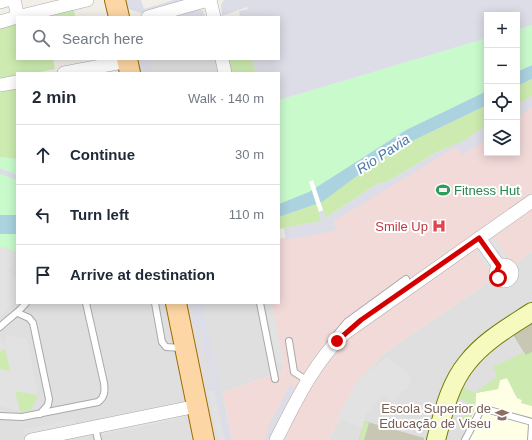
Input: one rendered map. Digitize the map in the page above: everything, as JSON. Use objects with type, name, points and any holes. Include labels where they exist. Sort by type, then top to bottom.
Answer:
[{"type":"main road","points":[[115,0],[119,16]]},
{"type":"main road","points":[[176,304],[204,440]]},
{"type":"main road","points":[[187,304],[214,440]]},
{"type":"main road","points":[[196,406],[203,410],[210,440]]},
{"type":"street","points":[[0,2],[7,0]]},
{"type":"street","points":[[14,0],[18,16]]},
{"type":"street","points":[[22,16],[87,0]]},
{"type":"street","points":[[152,16],[209,0],[214,16]]},
{"type":"street","points":[[0,22],[16,18]]},
{"type":"street","points":[[222,60],[225,72]]},
{"type":"street","points":[[71,72],[129,64]]},
{"type":"street","points":[[0,85],[16,82]]},
{"type":"street","points":[[276,440],[308,381],[321,360],[337,341],[361,320],[532,201]]},
{"type":"street","points":[[479,238],[499,266]]},
{"type":"street","points":[[436,440],[446,403],[457,377],[466,363],[483,346],[532,312]]},
{"type":"street","points":[[31,440],[196,406]]},
{"type":"lane","points":[[321,360],[344,323],[406,279]]},
{"type":"lane","points":[[0,327],[10,317],[18,314],[25,304]]},
{"type":"lane","points":[[0,416],[13,418],[40,414],[98,402],[102,399],[104,383],[86,304]]},
{"type":"lane","points":[[155,304],[164,345],[172,349],[185,349]]},
{"type":"lane","points":[[260,304],[275,379]]},
{"type":"lane","points":[[18,314],[29,318],[33,323],[49,399],[48,405],[40,414]]},
{"type":"lane","points":[[289,341],[294,372],[308,381]]},
{"type":"lane","points":[[466,440],[482,408],[532,422]]},
{"type":"lane","points":[[531,440],[532,425]]},
{"type":"lane","points":[[95,426],[98,440]]},
{"type":"shaded area","points":[[121,0],[141,0],[144,9],[174,0],[187,0],[141,13],[125,8]]},
{"type":"shaded area","points":[[224,0],[532,0],[532,25],[520,29],[520,12],[484,12],[484,39],[280,100],[280,72],[256,72],[252,60],[280,60],[280,16],[240,16],[239,11],[248,9],[247,7],[222,16],[221,5]]},
{"type":"shaded area","points":[[199,9],[203,11],[205,16],[172,16]]},
{"type":"shaded area","points":[[138,60],[150,60],[153,72],[141,72]]},
{"type":"shaded area","points":[[149,60],[220,60],[223,72],[152,72]]},
{"type":"shaded area","points":[[532,93],[532,252],[384,353],[364,374],[328,440],[232,440],[223,392],[284,371],[270,304],[280,304],[280,239],[310,232],[484,126],[484,156],[520,156],[520,102]]},
{"type":"shaded area","points":[[532,96],[532,107],[520,116],[520,103]]},
{"type":"shaded area","points":[[484,127],[484,141],[463,155],[455,147],[333,222],[338,230],[286,240],[284,228],[321,221],[319,212],[323,210],[326,218],[377,184],[389,181],[437,152],[465,140]]},
{"type":"shaded area","points":[[0,168],[16,175],[16,180],[0,174]]},
{"type":"shaded area","points":[[495,239],[507,257],[502,261],[490,242]]},
{"type":"shaded area","points":[[0,245],[16,247],[16,304],[270,304],[284,371],[223,392],[232,440],[0,440]]},
{"type":"shaded area","points":[[0,247],[8,248],[13,252],[15,263],[8,271],[16,278],[16,298],[0,318]]},
{"type":"shaded area","points":[[481,248],[493,267],[488,270],[476,252]]},
{"type":"shaded area","points":[[532,252],[532,308],[477,345],[432,440],[328,440],[364,374],[384,353]]},
{"type":"shaded area","points":[[190,304],[203,304],[231,440],[225,440],[214,390],[208,391],[209,375],[200,330],[195,328]]},
{"type":"shaded area","points":[[265,304],[272,304],[284,362],[277,363]]},
{"type":"shaded area","points":[[532,317],[532,440],[441,440],[458,383],[483,350]]},
{"type":"shaded area","points":[[532,321],[532,352],[526,356],[512,333]]},
{"type":"shaded area","points":[[7,335],[27,339],[38,395],[15,391],[20,412],[0,406],[0,369],[10,371],[5,348],[0,352],[0,341],[5,346]]},
{"type":"shaded area","points":[[387,357],[411,376],[408,390],[405,389],[392,402],[383,395],[366,414],[362,429],[337,417],[358,380]]},
{"type":"shaded area","name":"Escola Superior de Educação de Viseu","points":[[507,378],[517,398],[522,400],[522,403],[532,406],[532,440],[462,440],[475,407],[476,393],[498,389],[500,380]]},
{"type":"shaded area","points":[[291,383],[294,388],[292,393],[268,440],[264,440],[269,430],[267,429]]},
{"type":"shaded area","points":[[214,390],[225,440],[218,440],[208,391]]},
{"type":"shaded area","points":[[173,416],[174,420],[102,435],[102,430]]},
{"type":"shaded area","points":[[74,419],[75,425],[24,435],[23,429]]},
{"type":"shaded area","points":[[364,421],[424,438],[424,440],[359,440]]},
{"type":"green space","points":[[74,10],[75,16],[50,16]]},
{"type":"green space","points":[[16,24],[16,60],[53,60],[55,69],[40,72],[16,72],[16,77],[0,80],[0,29]]},
{"type":"green space","points":[[532,25],[532,65],[520,71],[520,48],[520,29]]},
{"type":"green space","points":[[484,39],[484,92],[406,130],[308,193],[280,204],[280,100]]},
{"type":"green space","points":[[229,60],[252,60],[256,72],[231,72]]},
{"type":"green space","points":[[532,79],[532,96],[520,103],[520,85]]},
{"type":"green space","points":[[16,86],[16,159],[0,157],[0,89]]},
{"type":"green space","points":[[484,106],[484,127],[465,141],[437,152],[389,181],[377,184],[326,218],[319,212],[322,221],[280,229],[280,217],[321,202],[365,170],[406,144]]},
{"type":"green space","points":[[0,157],[16,159],[16,252],[0,247]]},
{"type":"green space","points":[[5,347],[11,372],[0,369],[0,352]]},
{"type":"green space","points":[[524,352],[526,355],[532,352],[532,406],[521,403],[522,400],[517,398],[507,378],[500,380],[498,389],[476,393],[475,407],[470,422],[462,420],[468,402],[454,397],[460,385],[475,393],[497,376],[493,366]]},
{"type":"green space","points":[[15,391],[38,395],[31,410],[20,412]]},
{"type":"green space","points":[[364,421],[369,423],[364,440],[359,440]]},
{"type":"water","points":[[532,65],[532,79],[520,85],[520,71]]},
{"type":"water","name":"Rio Pavia","points":[[484,92],[484,106],[406,144],[365,170],[322,202],[280,217],[280,204],[309,192],[406,130]]},
{"type":"water","points":[[0,215],[16,215],[16,234],[0,234]]},
{"type":"pier","points":[[313,180],[323,210],[319,212],[309,182]]},
{"type":"place","name":"Fitness Hut","points":[[443,190]]},
{"type":"place","name":"Smile Up","points":[[439,226]]},
{"type":"place","name":"Escola Superior de Educação de Viseu","points":[[502,415]]},
{"type":"route","points":[[337,341],[361,320],[479,238],[499,266],[496,270],[498,278]]}]
